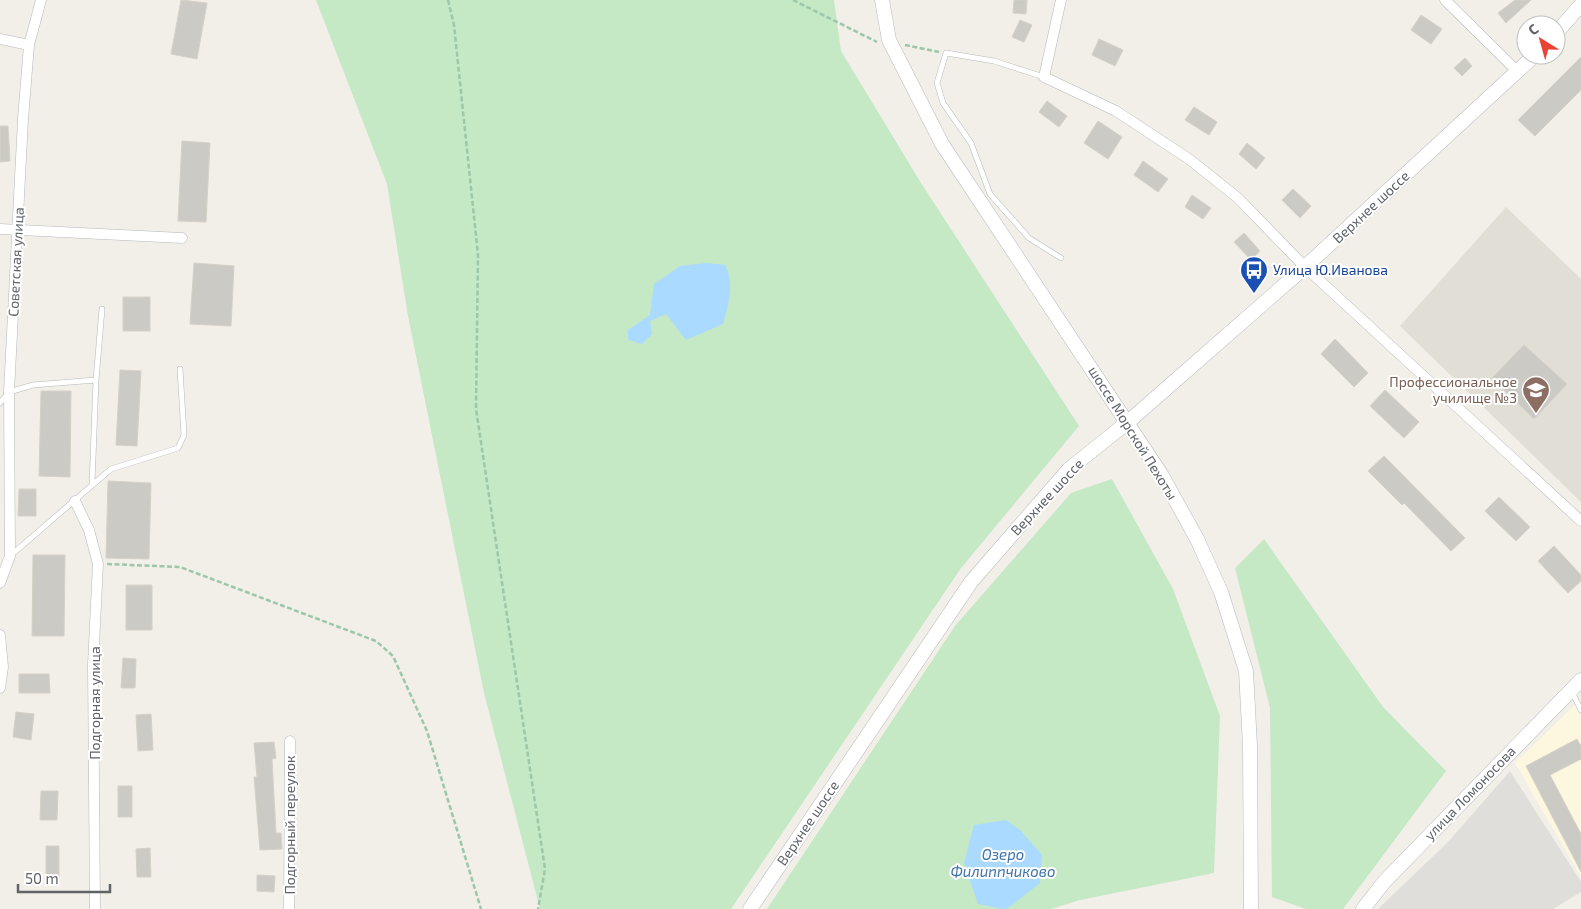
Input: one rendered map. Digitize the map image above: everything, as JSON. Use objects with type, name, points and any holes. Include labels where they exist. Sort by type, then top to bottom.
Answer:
[{"type":"street","name":"Советская улица","points":[[0,583],[10,556],[9,392],[23,119],[29,45],[41,0]]},
{"type":"street","name":"шоссе Морской Пехоты","points":[[882,0],[889,40],[942,144],[1128,422],[1168,486],[1197,539],[1221,592],[1246,671],[1250,746],[1251,909]]},
{"type":"street","points":[[1062,0],[1044,77],[1116,111],[1189,160],[1238,198],[1305,267],[1581,521]]},
{"type":"street","points":[[1445,0],[1518,72]]},
{"type":"street","points":[[1566,22],[1580,7]]},
{"type":"street","points":[[0,38],[29,45]]},
{"type":"street","name":"Верхнее шоссе","points":[[750,909],[971,582],[1069,469],[1128,422],[1305,267],[1525,65]]},
{"type":"street","points":[[0,229],[182,238]]},
{"type":"street","name":"Подгорная улица","points":[[75,501],[89,530],[98,564],[93,665],[94,909]]},
{"type":"street","points":[[0,636],[3,667],[0,686]]},
{"type":"street","name":"улица Ломоносова","points":[[1363,909],[1384,882],[1581,680]]},
{"type":"street","name":"Подгорный переулок","points":[[289,909],[290,741]]},
{"type":"lane","points":[[1044,77],[994,62],[946,53],[937,83],[943,103],[971,144],[990,194],[1029,238],[1061,258]]},
{"type":"lane","points":[[92,484],[96,380],[102,310]]},
{"type":"lane","points":[[10,556],[110,470],[178,448],[184,435],[180,370]]},
{"type":"lane","points":[[0,403],[9,392],[33,385],[96,380]]},
{"type":"lane","points":[[1571,690],[1581,710]]},
{"type":"path","points":[[448,0],[454,24],[478,255],[476,410],[546,869],[538,909]]},
{"type":"path","points":[[794,0],[879,43]]},
{"type":"path","points":[[898,44],[946,53]]},
{"type":"path","points":[[98,564],[180,567],[376,641],[393,656],[427,731],[481,909]]},
{"type":"shaded area","name":"Профессиональное училище №3","points":[[1506,207],[1581,279],[1581,502],[1400,326]]},
{"type":"shaded area","points":[[1581,699],[1581,877],[1515,763]]},
{"type":"shaded area","points":[[1510,771],[1581,882],[1581,892],[1553,909],[1378,909],[1449,841]]},
{"type":"green space","points":[[316,0],[834,0],[841,51],[921,183],[1079,426],[961,568],[731,909],[540,909],[484,693],[408,316],[387,184]]},
{"type":"green space","points":[[1112,479],[1173,589],[1220,716],[1214,873],[1080,900],[1051,909],[767,909],[955,626],[1071,493]]},
{"type":"green space","points":[[1264,539],[1383,707],[1446,771],[1343,909],[1306,909],[1272,897],[1270,708],[1235,568]]},
{"type":"water","points":[[707,263],[725,265],[730,279],[730,294],[723,324],[686,340],[666,314],[650,321],[652,334],[642,344],[628,340],[628,330],[650,315],[654,284],[680,266]]},
{"type":"water","name":"Озеро Филиппчиково","points":[[1006,820],[1020,830],[1042,855],[1040,883],[1007,909],[1003,909],[978,904],[964,863],[974,825]]},
{"type":"building","points":[[181,0],[207,3],[197,59],[171,54]]},
{"type":"building","points":[[1014,0],[1027,0],[1026,14],[1013,13]]},
{"type":"building","points":[[1515,0],[1531,0],[1506,23],[1498,13]]},
{"type":"building","points":[[1421,15],[1442,29],[1431,44],[1411,30]]},
{"type":"building","points":[[1020,20],[1032,25],[1024,42],[1012,37]]},
{"type":"building","points":[[1099,39],[1123,50],[1115,66],[1092,55]]},
{"type":"building","points":[[1581,57],[1581,90],[1535,136],[1518,120]]},
{"type":"building","points":[[1465,58],[1472,66],[1462,76],[1454,68]]},
{"type":"building","points":[[1047,101],[1067,116],[1059,127],[1039,112]]},
{"type":"building","points":[[1194,107],[1217,122],[1209,135],[1185,120]]},
{"type":"building","points":[[1098,121],[1122,137],[1108,159],[1084,143]]},
{"type":"building","points":[[0,126],[8,126],[10,161],[0,162]]},
{"type":"building","points":[[182,141],[210,143],[206,222],[178,221]]},
{"type":"building","points":[[1247,143],[1265,158],[1256,169],[1239,154]]},
{"type":"building","points":[[1143,161],[1168,179],[1158,192],[1134,175]]},
{"type":"building","points":[[1293,189],[1311,206],[1300,218],[1282,200]]},
{"type":"building","points":[[1192,195],[1211,208],[1203,219],[1185,207]]},
{"type":"building","points":[[1244,233],[1260,251],[1251,260],[1234,242]]},
{"type":"building","points":[[194,263],[234,266],[231,326],[190,324]]},
{"type":"building","points":[[123,297],[150,297],[150,331],[123,331]]},
{"type":"building","points":[[1335,339],[1368,373],[1354,387],[1321,354]]},
{"type":"building","points":[[1524,345],[1567,384],[1534,419],[1492,378]]},
{"type":"building","points":[[120,370],[141,371],[137,446],[116,445]]},
{"type":"building","points":[[1385,390],[1419,422],[1404,438],[1370,406]]},
{"type":"building","points":[[41,391],[71,391],[70,477],[39,476]]},
{"type":"building","points":[[1384,456],[1465,538],[1451,551],[1404,503],[1402,505],[1368,471]]},
{"type":"building","points":[[108,481],[151,483],[149,559],[106,558]]},
{"type":"building","points":[[19,489],[36,489],[36,516],[18,516]]},
{"type":"building","points":[[1499,497],[1530,527],[1516,541],[1485,511]]},
{"type":"building","points":[[1554,546],[1581,575],[1581,581],[1568,593],[1538,561]]},
{"type":"building","points":[[33,555],[65,555],[64,636],[32,636]]},
{"type":"building","points":[[126,585],[152,585],[152,630],[126,630]]},
{"type":"building","points":[[123,658],[136,659],[135,688],[121,688]]},
{"type":"building","points":[[19,674],[49,674],[50,693],[19,693]]},
{"type":"building","points":[[16,712],[34,714],[31,740],[13,737]]},
{"type":"building","points":[[151,714],[153,750],[138,751],[136,715]]},
{"type":"building","points":[[1577,739],[1581,746],[1581,759],[1550,775],[1581,834],[1581,872],[1526,766]]},
{"type":"building","points":[[274,742],[276,758],[272,759],[276,833],[281,833],[282,849],[260,850],[254,777],[257,777],[254,743]]},
{"type":"building","points":[[118,786],[132,786],[132,817],[118,817]]},
{"type":"building","points":[[41,791],[58,791],[57,820],[40,820]]},
{"type":"building","points":[[46,846],[59,846],[59,879],[46,879]]},
{"type":"building","points":[[150,848],[151,877],[137,877],[136,849]]},
{"type":"building","points":[[257,875],[275,876],[274,892],[257,891]]},
{"type":"place","name":"Улица Ю.Иванова","points":[[1254,294]]},
{"type":"place","name":"Профессиональное училище №3","points":[[1536,414]]}]
